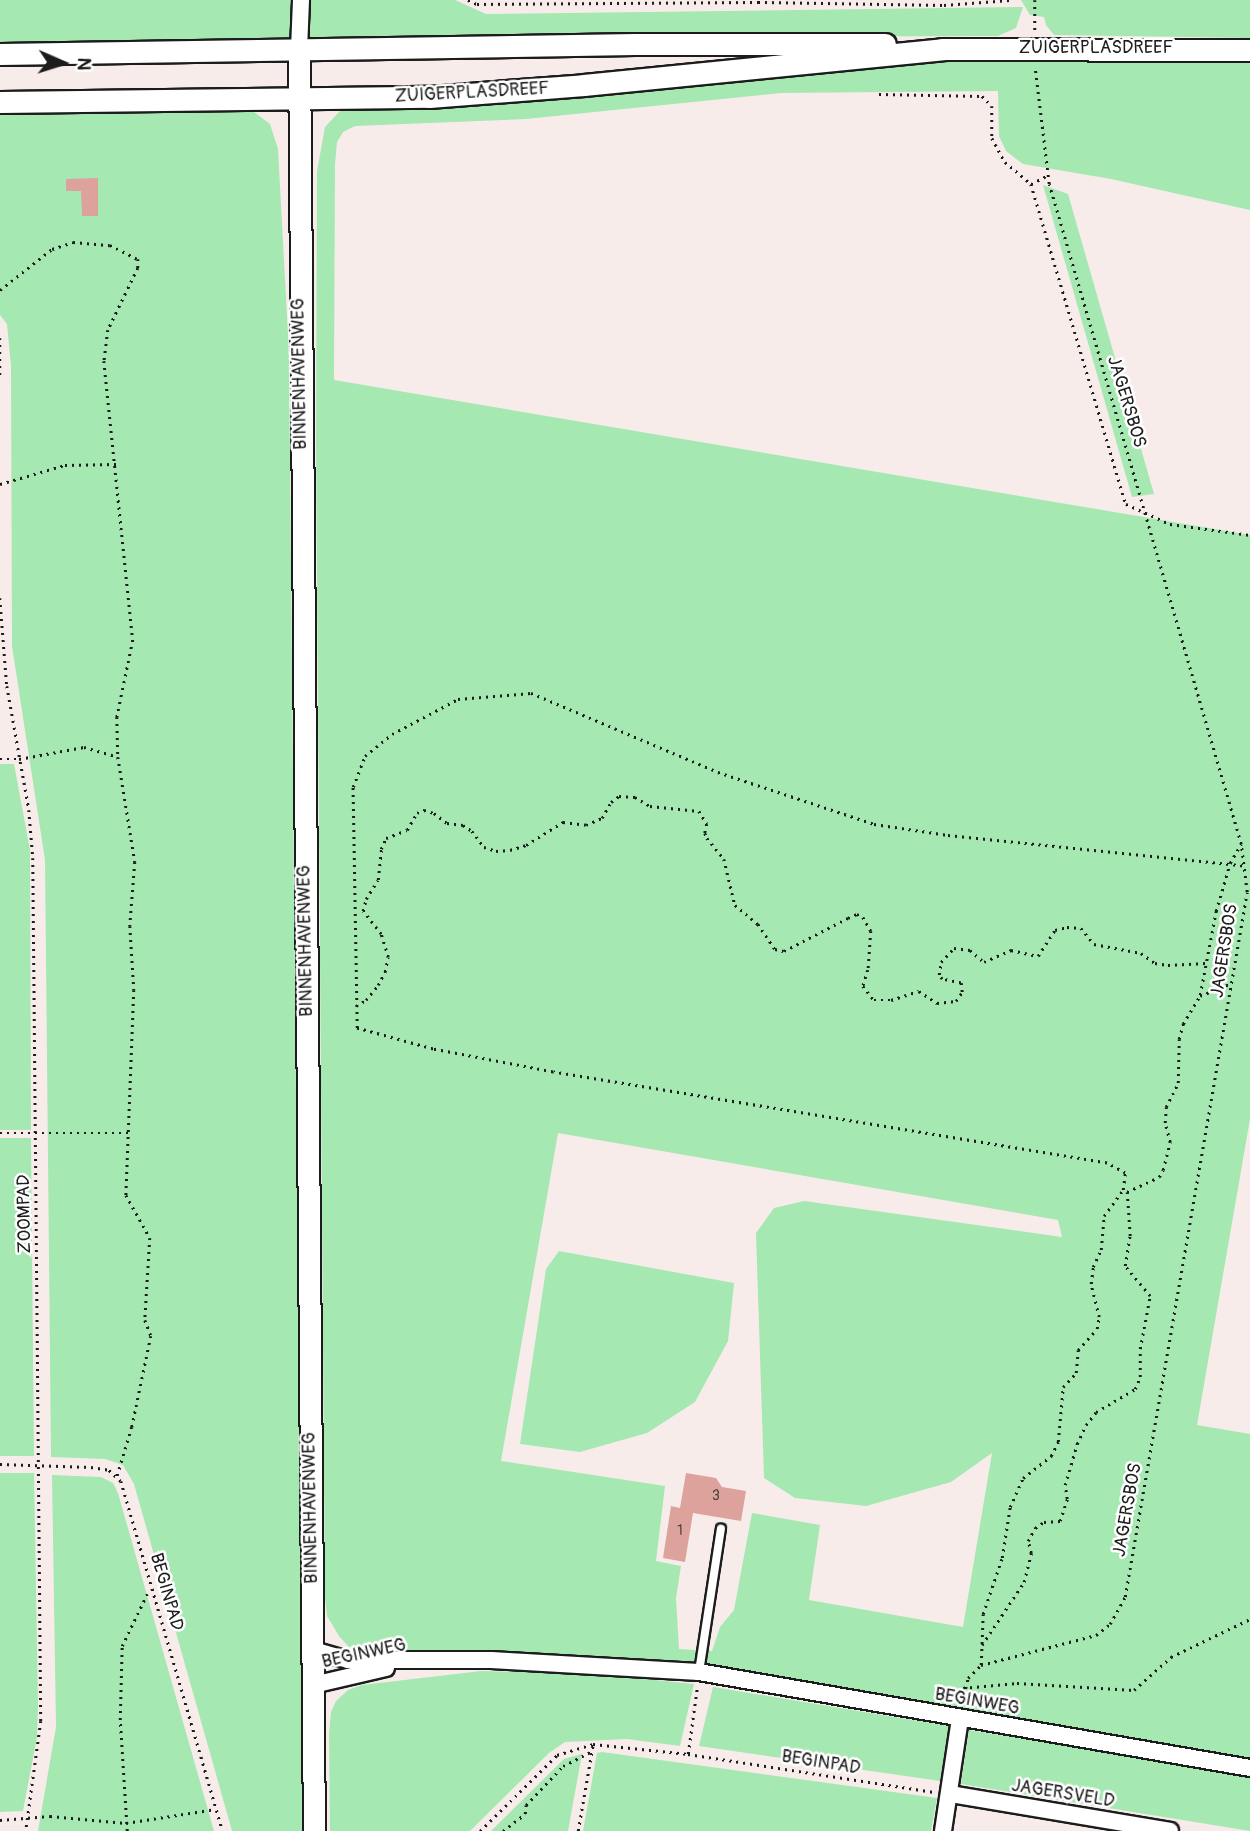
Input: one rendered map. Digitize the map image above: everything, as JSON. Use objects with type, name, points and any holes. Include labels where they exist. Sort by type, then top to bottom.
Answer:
[{"type":"main road","name":"ZUIGERPLASDREEF","points":[[0,54],[717,44],[882,44],[943,49]]},
{"type":"main road","name":"ZUIGERPLASDREEF","points":[[0,102],[429,97],[584,86],[943,49],[1250,50]]},
{"type":"main road","name":"BINNENHAVENWEG","points":[[299,50],[297,100],[314,1831]]},
{"type":"street","points":[[299,50],[301,0]]},
{"type":"street","name":"BEGINWEG","points":[[313,1650],[348,1660],[491,1660],[699,1672],[1250,1768]]},
{"type":"street","name":"BEGINWEG","points":[[313,1685],[350,1674],[422,1662]]},
{"type":"street","points":[[943,1831],[960,1719]]},
{"type":"street","name":"JAGERSVELD","points":[[950,1794],[1170,1831]]},
{"type":"lane","points":[[699,1672],[721,1529]]},
{"type":"path","points":[[468,0],[477,4],[657,2],[944,5],[1010,0]]},
{"type":"path","name":"JAGERSBOS","points":[[981,1665],[1096,1635],[1110,1624],[1125,1597],[1247,892],[1241,844],[1048,175],[1035,74],[1035,0]]},
{"type":"path","points":[[879,94],[982,96],[992,106],[992,138],[1005,162],[1031,184],[1126,504],[1170,524],[1250,535]]},
{"type":"path","points":[[1031,184],[1048,175]]},
{"type":"path","points":[[0,290],[17,274],[52,250],[73,242],[110,245],[138,259],[138,268],[108,330],[104,360],[133,640],[117,717],[118,757],[135,862],[130,926],[134,990],[126,1195],[150,1238],[145,1320],[150,1336],[132,1427],[117,1477],[109,1470],[91,1467],[0,1464]]},
{"type":"path","points":[[0,338],[0,378]]},
{"type":"path","points":[[0,484],[65,465],[116,464]]},
{"type":"path","name":"ZOOMPAD","points":[[0,598],[7,686],[29,810],[33,858],[41,1721],[26,1831]]},
{"type":"path","points":[[980,1648],[1024,1582],[1031,1553],[1028,1541],[1035,1528],[1044,1522],[1060,1521],[1067,1499],[1065,1485],[1077,1444],[1086,1425],[1096,1412],[1135,1389],[1140,1377],[1140,1349],[1150,1296],[1125,1266],[1130,1236],[1125,1173],[1108,1163],[553,1072],[384,1038],[357,1028],[353,787],[365,756],[392,734],[458,699],[531,693],[718,772],[874,824],[948,835],[1245,866]]},
{"type":"path","points":[[0,759],[19,760],[84,747],[118,757]]},
{"type":"path","points":[[356,1006],[366,1000],[377,985],[388,957],[381,934],[363,911],[378,880],[381,849],[386,838],[407,830],[417,813],[424,810],[434,813],[447,823],[463,825],[472,831],[484,847],[496,852],[526,845],[563,822],[586,825],[602,818],[611,802],[619,796],[635,797],[650,806],[699,811],[707,824],[707,838],[724,859],[735,905],[758,924],[775,949],[784,951],[848,918],[857,915],[863,917],[871,931],[868,970],[863,986],[874,1000],[891,1000],[919,991],[937,1003],[956,1002],[962,992],[961,983],[942,979],[939,975],[941,962],[954,948],[970,950],[984,962],[1011,950],[1026,956],[1038,956],[1055,930],[1067,927],[1081,928],[1094,944],[1140,953],[1155,962],[1168,965],[1206,963]]},
{"type":"path","points":[[1241,844],[1230,863],[1200,996],[1183,1024],[1179,1039],[1178,1083],[1166,1107],[1164,1123],[1170,1142],[1163,1170],[1159,1177],[1125,1191],[1104,1216],[1101,1250],[1093,1267],[1091,1284],[1099,1317],[1097,1329],[1079,1350],[1076,1373],[1063,1387],[1058,1442],[1051,1456],[1023,1478],[1010,1507],[1002,1558],[984,1614],[981,1665],[963,1688],[1017,1683],[1134,1690],[1171,1657],[1250,1619]]},
{"type":"path","points":[[1200,996],[1232,983]]},
{"type":"path","points":[[0,1133],[129,1133]]},
{"type":"path","name":"BEGINPAD","points":[[117,1477],[125,1494],[223,1831]]},
{"type":"path","points":[[127,1831],[120,1720],[122,1646],[147,1594]]},
{"type":"path","points":[[688,1754],[699,1672]]},
{"type":"path","points":[[578,1831],[593,1744]]},
{"type":"path","name":"BEGINPAD","points":[[480,1831],[557,1755],[593,1744],[688,1754],[950,1794]]},
{"type":"path","points":[[503,1831],[525,1814],[526,1805],[563,1766],[591,1752]]},
{"type":"path","points":[[0,1820],[26,1821],[50,1816],[126,1823],[216,1809]]},
{"type":"green space","points":[[0,0],[455,0],[486,14],[1023,7],[1016,28],[998,36],[691,37],[617,32],[547,39],[0,44]]},
{"type":"green space","points":[[1021,0],[1250,0],[1250,38],[1054,35],[1046,25],[1044,17],[1030,15]]},
{"type":"green space","points":[[1194,58],[1250,60],[1250,210],[1111,179],[1023,164],[1006,151],[999,136],[998,91],[781,93],[526,119],[355,126],[343,132],[337,142],[335,164],[334,380],[1250,535],[1250,1119],[1197,1425],[1250,1434],[1250,1759],[827,1685],[678,1664],[525,1652],[369,1651],[349,1647],[327,1616],[316,441],[317,171],[325,127],[341,110],[881,63]],"holes":[[[558,1133],[1058,1220],[1062,1237],[804,1201],[774,1208],[756,1233],[764,1478],[795,1498],[866,1506],[951,1482],[992,1453],[963,1627],[809,1600],[820,1525],[752,1513],[734,1610],[720,1627],[712,1651],[679,1649],[676,1598],[681,1566],[656,1561],[665,1486],[501,1461]]]},
{"type":"green space","points":[[0,108],[229,108],[254,112],[270,124],[278,149],[289,353],[303,1831],[232,1831],[134,1484],[123,1465],[105,1459],[51,1457],[45,860],[12,646],[11,366],[7,324],[0,315]]},
{"type":"green space","points":[[1043,185],[1068,194],[1154,494],[1132,497]]},
{"type":"green space","points":[[0,764],[14,764],[30,850],[31,1130],[0,1130]]},
{"type":"green space","points":[[0,1138],[31,1138],[34,1456],[0,1456]]},
{"type":"green space","points":[[559,1251],[734,1283],[728,1341],[695,1402],[647,1433],[580,1452],[520,1444],[546,1269]]},
{"type":"green space","points":[[0,1473],[34,1473],[38,1706],[37,1737],[23,1811],[0,1812]]},
{"type":"green space","points":[[52,1475],[101,1477],[113,1483],[118,1493],[214,1831],[38,1831],[56,1727]]},
{"type":"green space","points":[[481,1671],[595,1674],[694,1684],[680,1746],[627,1739],[565,1742],[549,1753],[470,1831],[330,1831],[329,1734],[331,1712],[336,1701],[348,1690],[362,1685]]},
{"type":"green space","points":[[713,1687],[949,1726],[940,1781],[699,1746]]},
{"type":"green space","points":[[969,1730],[1250,1776],[1250,1831],[961,1784]]},
{"type":"green space","points":[[597,1753],[937,1798],[931,1831],[583,1831]]},
{"type":"green space","points":[[582,1754],[568,1831],[491,1831],[564,1759]]},
{"type":"building","points":[[98,178],[98,216],[82,216],[81,191],[66,191],[66,179]]},
{"type":"building","points":[[686,1473],[716,1478],[722,1487],[746,1491],[741,1521],[693,1513],[685,1562],[663,1558],[671,1506],[680,1508]]}]
